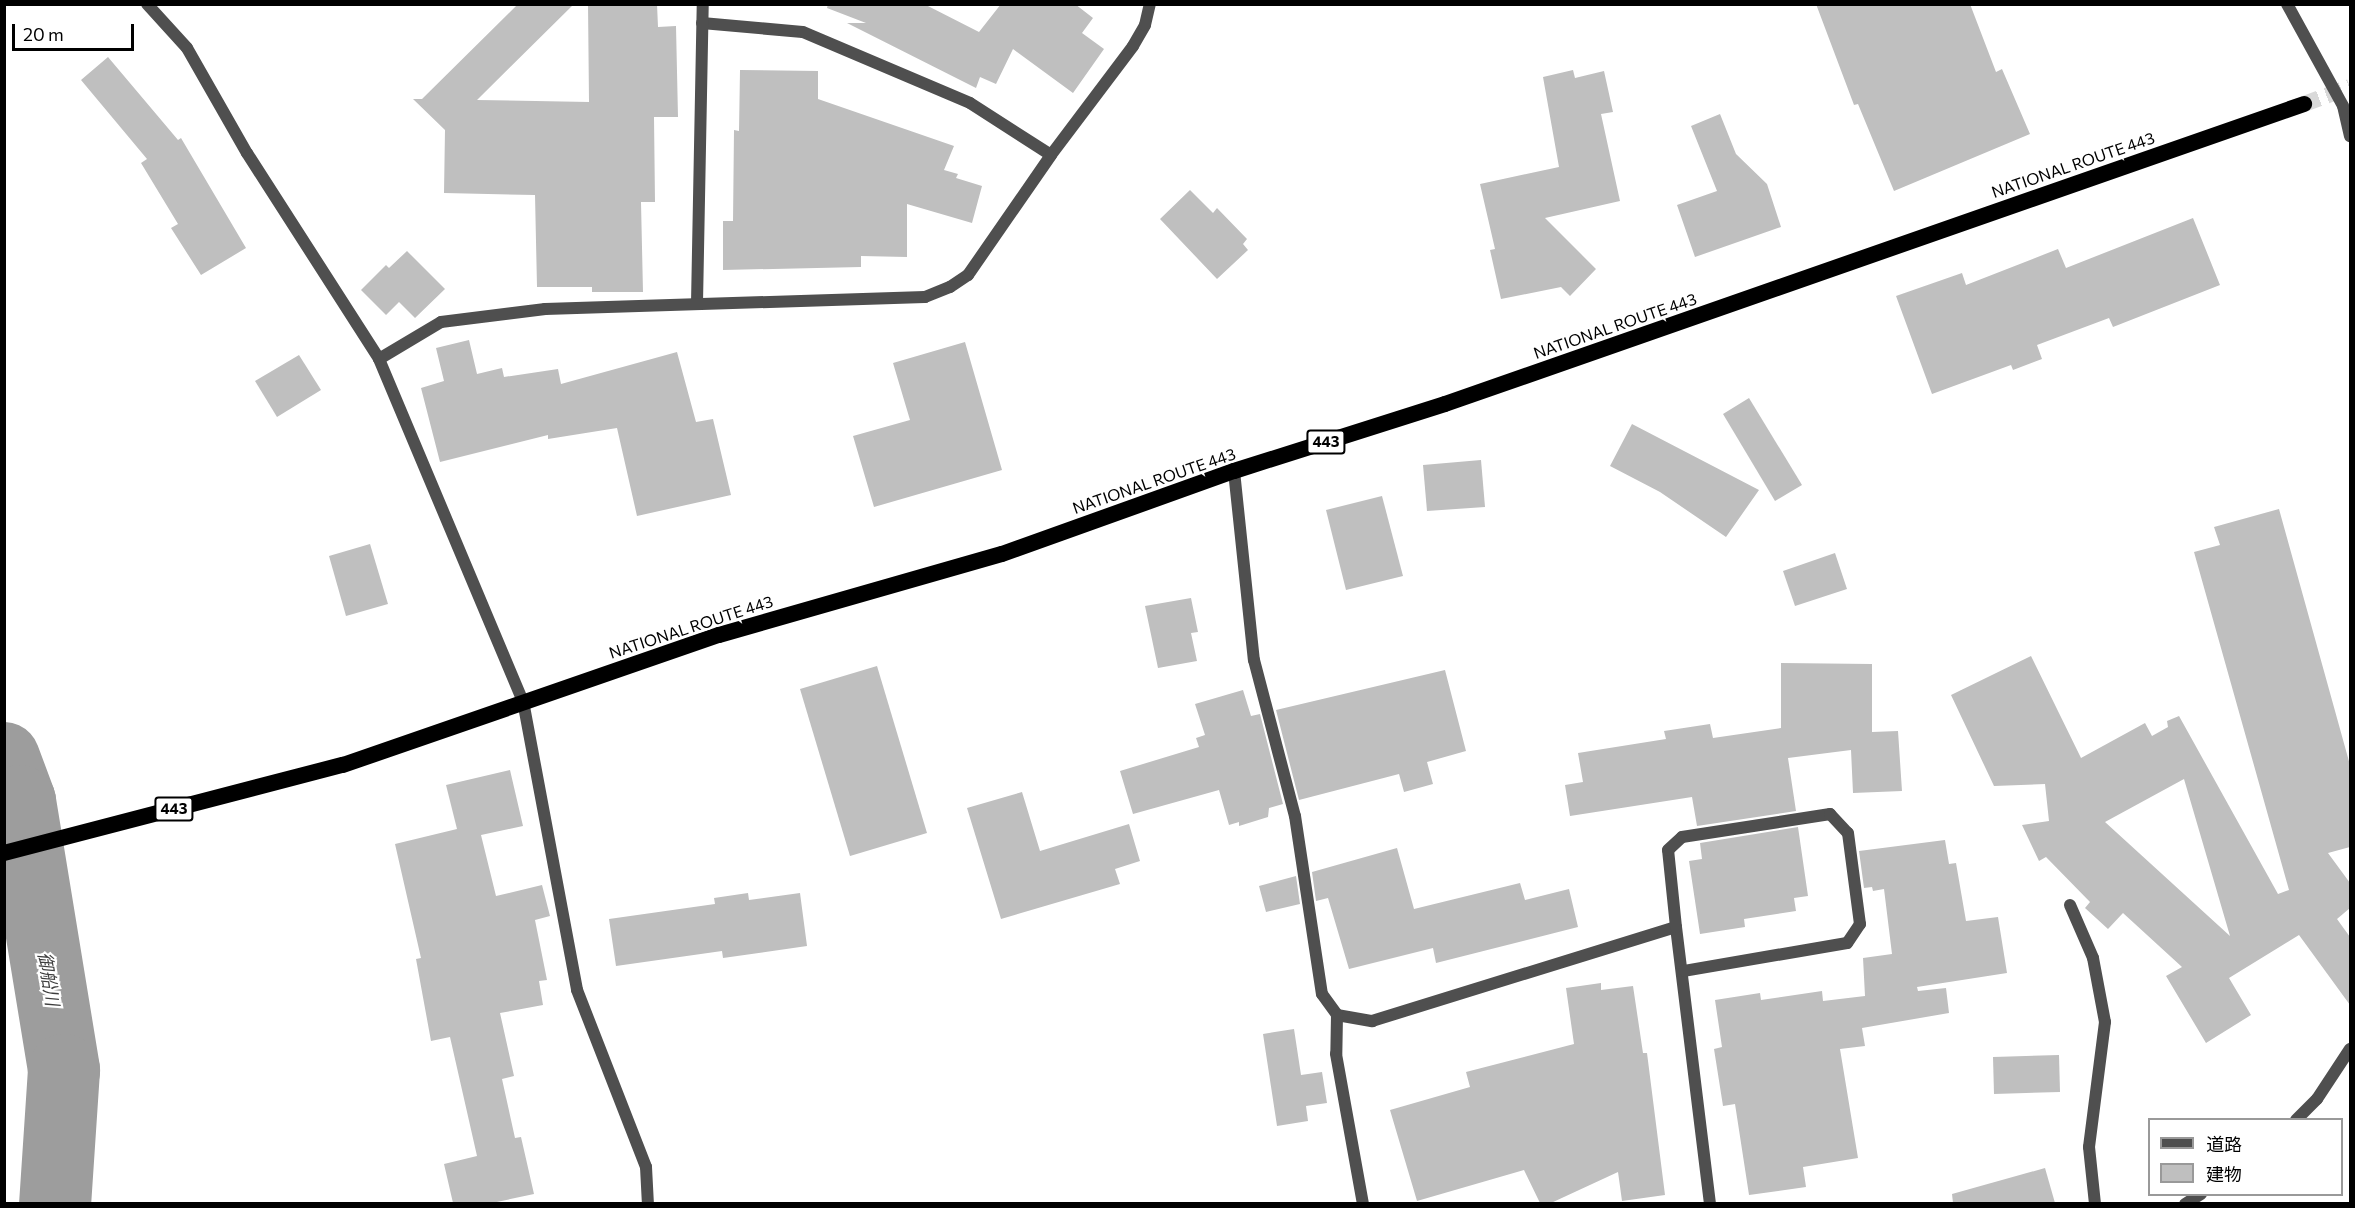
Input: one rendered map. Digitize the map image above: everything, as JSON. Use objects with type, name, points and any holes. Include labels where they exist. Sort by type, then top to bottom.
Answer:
[{"type":"highway","name":"NATIONAL ROUTE 443","points":[[4,853],[343,765],[719,634],[1002,554],[1234,471],[1445,404],[2304,104]]},
{"type":"street","points":[[147,4],[187,48],[247,153],[380,359],[523,701],[577,990],[646,1167],[648,1203]]},
{"type":"street","points":[[697,303],[703,4]]},
{"type":"street","points":[[380,359],[441,322],[545,309],[925,297],[950,287],[968,275],[1050,155],[1133,46],[1144,26],[1150,4]]},
{"type":"street","points":[[2287,4],[2343,106],[2350,136]]},
{"type":"street","points":[[702,23],[803,32],[970,104],[1050,155]]},
{"type":"street","points":[[1234,471],[1254,660],[1295,816],[1322,993],[1337,1015],[1336,1054],[1363,1203]]},
{"type":"street","points":[[1684,971],[1847,943],[1860,924],[1848,833],[1830,814],[1682,837],[1668,850],[1710,1203]]},
{"type":"street","points":[[2070,905],[2093,958],[2105,1022],[2089,1148],[2095,1203]]},
{"type":"street","points":[[1337,1015],[1372,1021],[1676,927]]},
{"type":"street","points":[[2297,1118],[2317,1099],[2350,1048]]},
{"type":"building","points":[[518,4],[574,4],[477,100],[589,102],[588,4],[657,4],[658,27],[676,26],[678,117],[654,117],[655,202],[641,202],[643,292],[592,292],[592,287],[537,287],[535,195],[444,193],[445,130],[413,99],[422,99]]},
{"type":"building","points":[[828,4],[924,4],[979,32],[1001,4],[1075,4],[1093,18],[1082,33],[1104,49],[1073,93],[1013,49],[996,84],[980,77],[976,88],[847,23],[866,23],[827,8]]},
{"type":"building","points":[[1816,4],[1970,4],[1996,72],[2002,69],[2030,134],[1894,191],[1858,104],[1854,105]]},
{"type":"building","points":[[108,57],[178,140],[181,138],[246,248],[201,275],[171,228],[178,224],[141,163],[147,159],[81,80]]},
{"type":"building","points":[[740,70],[818,71],[818,99],[954,146],[944,170],[958,174],[956,178],[982,186],[972,223],[907,204],[907,257],[861,256],[861,267],[723,270],[723,221],[733,221],[734,130],[739,131]]},
{"type":"building","points":[[1573,70],[1575,78],[1604,71],[1613,112],[1601,114],[1620,201],[1545,218],[1596,269],[1570,296],[1561,287],[1501,299],[1490,250],[1495,249],[1480,184],[1559,167],[1543,77]]},
{"type":"building","points":[[1720,114],[1736,154],[1767,184],[1781,227],[1695,257],[1677,205],[1717,191],[1691,126]]},
{"type":"building","points":[[1190,190],[1213,213],[1217,208],[1247,239],[1243,244],[1248,250],[1217,279],[1160,219]]},
{"type":"building","points":[[2193,218],[2220,285],[2113,327],[2109,318],[2037,345],[2042,359],[2013,370],[2011,365],[1932,394],[1896,296],[1962,273],[1966,285],[2058,249],[2066,268]]},
{"type":"building","points":[[407,251],[445,289],[415,318],[399,302],[386,315],[361,290],[386,265],[389,268]]},
{"type":"building","points":[[469,340],[477,374],[502,368],[504,377],[558,369],[561,384],[677,352],[696,422],[713,419],[731,495],[637,516],[617,428],[548,439],[548,435],[440,462],[421,388],[444,381],[436,348]]},
{"type":"building","points":[[965,342],[1002,470],[874,507],[853,436],[910,420],[893,363]]},
{"type":"building","points":[[299,355],[321,390],[277,417],[255,381]]},
{"type":"building","points":[[1749,398],[1802,485],[1775,501],[1723,414]]},
{"type":"building","points":[[1632,424],[1759,490],[1726,537],[1660,492],[1610,466]]},
{"type":"building","points":[[1481,460],[1485,507],[1427,511],[1423,465]]},
{"type":"building","points":[[1382,496],[1403,576],[1346,590],[1326,510]]},
{"type":"building","points":[[2279,509],[2350,765],[2350,847],[2328,853],[2350,883],[2350,908],[2337,919],[2350,937],[2350,1005],[2299,935],[2229,978],[2251,1015],[2206,1043],[2166,976],[2182,967],[2123,913],[2108,929],[2085,908],[2090,902],[2046,857],[2039,861],[2022,825],[2049,821],[2045,784],[1994,786],[1951,695],[2031,656],[2081,758],[2145,723],[2152,736],[2168,727],[2167,721],[2179,716],[2278,894],[2289,890],[2194,552],[2220,545],[2214,527]],"holes":[[[2184,779],[2230,936],[2105,822]]]},
{"type":"building","points":[[370,544],[388,604],[346,616],[329,556]]},
{"type":"building","points":[[1835,553],[1847,589],[1795,606],[1783,571]]},
{"type":"building","points":[[1191,598],[1198,632],[1191,633],[1197,661],[1158,668],[1145,606]]},
{"type":"building","points":[[1781,663],[1872,664],[1872,732],[1898,731],[1902,791],[1853,793],[1851,750],[1788,758],[1796,811],[1697,826],[1692,797],[1570,816],[1565,785],[1583,782],[1578,753],[1666,739],[1664,731],[1710,724],[1713,738],[1781,728]]},
{"type":"building","points":[[877,666],[927,833],[850,856],[800,689]]},
{"type":"building","points":[[1445,670],[1466,751],[1427,762],[1433,784],[1404,792],[1399,774],[1299,800],[1276,710]]},
{"type":"building","points":[[1243,690],[1251,716],[1260,714],[1283,804],[1269,808],[1268,817],[1239,826],[1239,822],[1229,825],[1219,790],[1133,814],[1120,771],[1199,747],[1196,738],[1205,735],[1195,704]]},
{"type":"building","points":[[510,770],[523,826],[481,835],[496,896],[542,885],[550,916],[535,920],[547,980],[539,981],[543,1005],[500,1013],[514,1076],[502,1079],[515,1138],[521,1137],[534,1194],[492,1203],[453,1203],[444,1164],[477,1156],[450,1037],[431,1041],[416,959],[421,958],[395,844],[457,829],[446,785]]},
{"type":"building","points":[[1022,792],[1040,851],[1129,824],[1140,861],[1115,869],[1120,884],[1001,919],[967,808]]},
{"type":"building","points":[[1798,827],[1808,896],[1794,898],[1796,911],[1744,919],[1745,927],[1700,934],[1689,861],[1702,859],[1700,843]]},
{"type":"building","points":[[1945,840],[1949,864],[1956,863],[1966,921],[1998,917],[2007,973],[1917,987],[1918,991],[1946,988],[1949,1013],[1862,1028],[1865,1046],[1840,1049],[1858,1158],[1803,1167],[1806,1187],[1749,1195],[1735,1104],[1723,1106],[1714,1049],[1722,1047],[1715,1000],[1760,993],[1761,1000],[1822,991],[1823,1001],[1865,996],[1863,958],[1892,954],[1884,889],[1873,891],[1872,887],[1864,888],[1859,851]]},
{"type":"building","points":[[1397,848],[1414,909],[1520,883],[1525,900],[1569,889],[1578,927],[1436,963],[1433,948],[1349,969],[1328,898],[1316,901],[1312,872]]},
{"type":"building","points":[[1296,876],[1300,904],[1266,912],[1259,886]]},
{"type":"building","points":[[748,893],[749,900],[800,893],[807,946],[723,958],[722,951],[616,966],[609,919],[715,904],[714,898]]},
{"type":"building","points":[[1601,983],[1601,990],[1633,986],[1643,1053],[1647,1053],[1665,1195],[1622,1201],[1618,1172],[1551,1203],[1540,1203],[1524,1170],[1417,1201],[1390,1110],[1470,1087],[1466,1072],[1574,1044],[1566,988]]},
{"type":"building","points":[[1294,1029],[1301,1075],[1322,1072],[1327,1103],[1306,1106],[1308,1121],[1277,1126],[1263,1034]]},
{"type":"building","points":[[2059,1055],[2060,1092],[1994,1094],[1993,1057]]},
{"type":"building","points":[[2045,1168],[2055,1203],[1953,1203],[1952,1194]]},
{"type":"waterway","name":"御船川","points":[[4,758],[20,801],[64,1070],[55,1204]]},
{"type":"tunnel","points":[[2304,104],[2350,87]]}]
